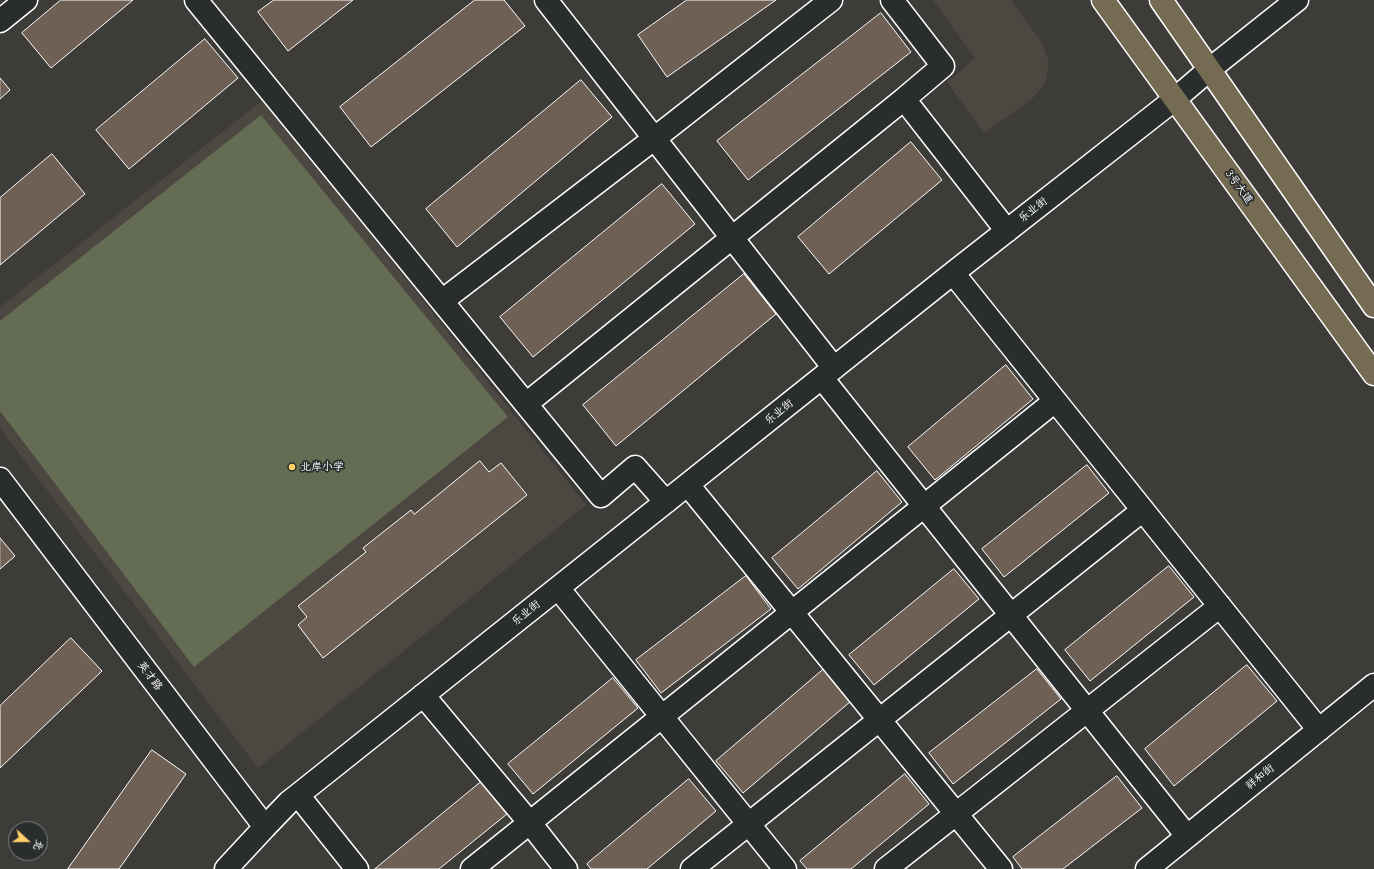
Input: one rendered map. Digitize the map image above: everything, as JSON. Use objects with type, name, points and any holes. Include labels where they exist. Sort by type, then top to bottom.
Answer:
[{"type":"main road","name":"3号大道","points":[[1103,0],[1374,374]]},
{"type":"main road","points":[[1161,0],[1374,306]]},
{"type":"street","points":[[0,21],[26,0]]},
{"type":"street","points":[[196,0],[601,496],[635,467],[666,502]]},
{"type":"street","points":[[546,0],[732,238],[924,506],[1187,836]]},
{"type":"street","points":[[442,301],[831,0]]},
{"type":"street","points":[[526,404],[943,66],[892,0]]},
{"type":"street","name":"乐业街","points":[[265,827],[289,802],[953,273],[1175,99],[1297,0]]},
{"type":"street","points":[[904,99],[1007,231]]},
{"type":"street","points":[[953,273],[1319,730]]},
{"type":"street","points":[[472,869],[1055,401]]},
{"type":"street","name":"英才路","points":[[0,480],[265,827]]},
{"type":"street","points":[[688,485],[1000,869]]},
{"type":"street","points":[[692,869],[1143,510]]},
{"type":"street","points":[[558,588],[785,869]]},
{"type":"street","points":[[886,869],[1220,606]]},
{"type":"street","name":"祥和街","points":[[1147,869],[1374,685]]},
{"type":"street","points":[[423,695],[530,823],[566,869]]},
{"type":"street","points":[[298,795],[357,869]]},
{"type":"street","points":[[226,869],[265,827]]},
{"type":"shaded area","points":[[933,0],[1011,0],[1042,42],[1049,63],[1045,84],[1031,100],[984,133],[947,82],[975,58]]},
{"type":"shaded area","name":"北岸小学","points":[[263,100],[586,505],[258,768],[0,428],[0,307]]},
{"type":"green space","name":"北岸小学","points":[[261,115],[508,417],[194,667],[0,411],[0,321]]},
{"type":"building","points":[[61,0],[133,0],[51,68],[22,33]]},
{"type":"building","points":[[274,0],[353,0],[288,51],[258,12]]},
{"type":"building","points":[[475,0],[504,0],[525,26],[371,147],[340,107]]},
{"type":"building","points":[[687,0],[776,0],[667,77],[638,35]]},
{"type":"building","points":[[881,13],[911,52],[748,180],[717,141]]},
{"type":"building","points":[[205,39],[238,78],[129,169],[96,130]]},
{"type":"building","points":[[0,78],[10,90],[0,99]]},
{"type":"building","points":[[581,80],[612,117],[457,247],[426,209]]},
{"type":"building","points":[[911,142],[942,180],[829,274],[798,237]]},
{"type":"building","points":[[52,154],[85,194],[0,265],[0,198]]},
{"type":"building","points":[[662,184],[695,224],[533,357],[500,317]]},
{"type":"building","points":[[744,274],[776,314],[616,446],[583,405]]},
{"type":"building","points":[[1006,365],[1033,399],[935,480],[908,447]]},
{"type":"building","points":[[480,461],[489,472],[501,463],[527,495],[323,658],[298,625],[307,617],[298,606],[366,552],[363,548],[411,510],[414,514]]},
{"type":"building","points":[[1087,465],[1109,493],[1004,577],[982,549]]},
{"type":"building","points":[[877,471],[902,502],[798,589],[772,558]]},
{"type":"building","points":[[0,538],[15,556],[0,569]]},
{"type":"building","points":[[1169,566],[1194,597],[1090,681],[1065,650]]},
{"type":"building","points":[[954,569],[979,599],[874,685],[849,655]]},
{"type":"building","points":[[746,576],[771,609],[661,693],[636,660]]},
{"type":"building","points":[[71,638],[102,671],[0,768],[0,706]]},
{"type":"building","points":[[1247,665],[1277,701],[1174,786],[1145,749]]},
{"type":"building","points":[[824,669],[851,701],[743,793],[716,761]]},
{"type":"building","points":[[1037,669],[1061,699],[953,784],[929,753]]},
{"type":"building","points":[[613,678],[638,708],[533,794],[508,764]]},
{"type":"building","points":[[152,750],[186,774],[119,869],[68,869]]},
{"type":"building","points":[[905,774],[929,804],[851,869],[807,869],[800,861]]},
{"type":"building","points":[[1117,776],[1142,808],[1063,869],[1022,869],[1013,857]]},
{"type":"building","points":[[689,779],[716,811],[647,869],[591,869],[587,864]]},
{"type":"building","points":[[481,782],[507,814],[439,869],[375,869]]},
{"type":"place","name":"北岸小学","points":[[292,467]]}]
